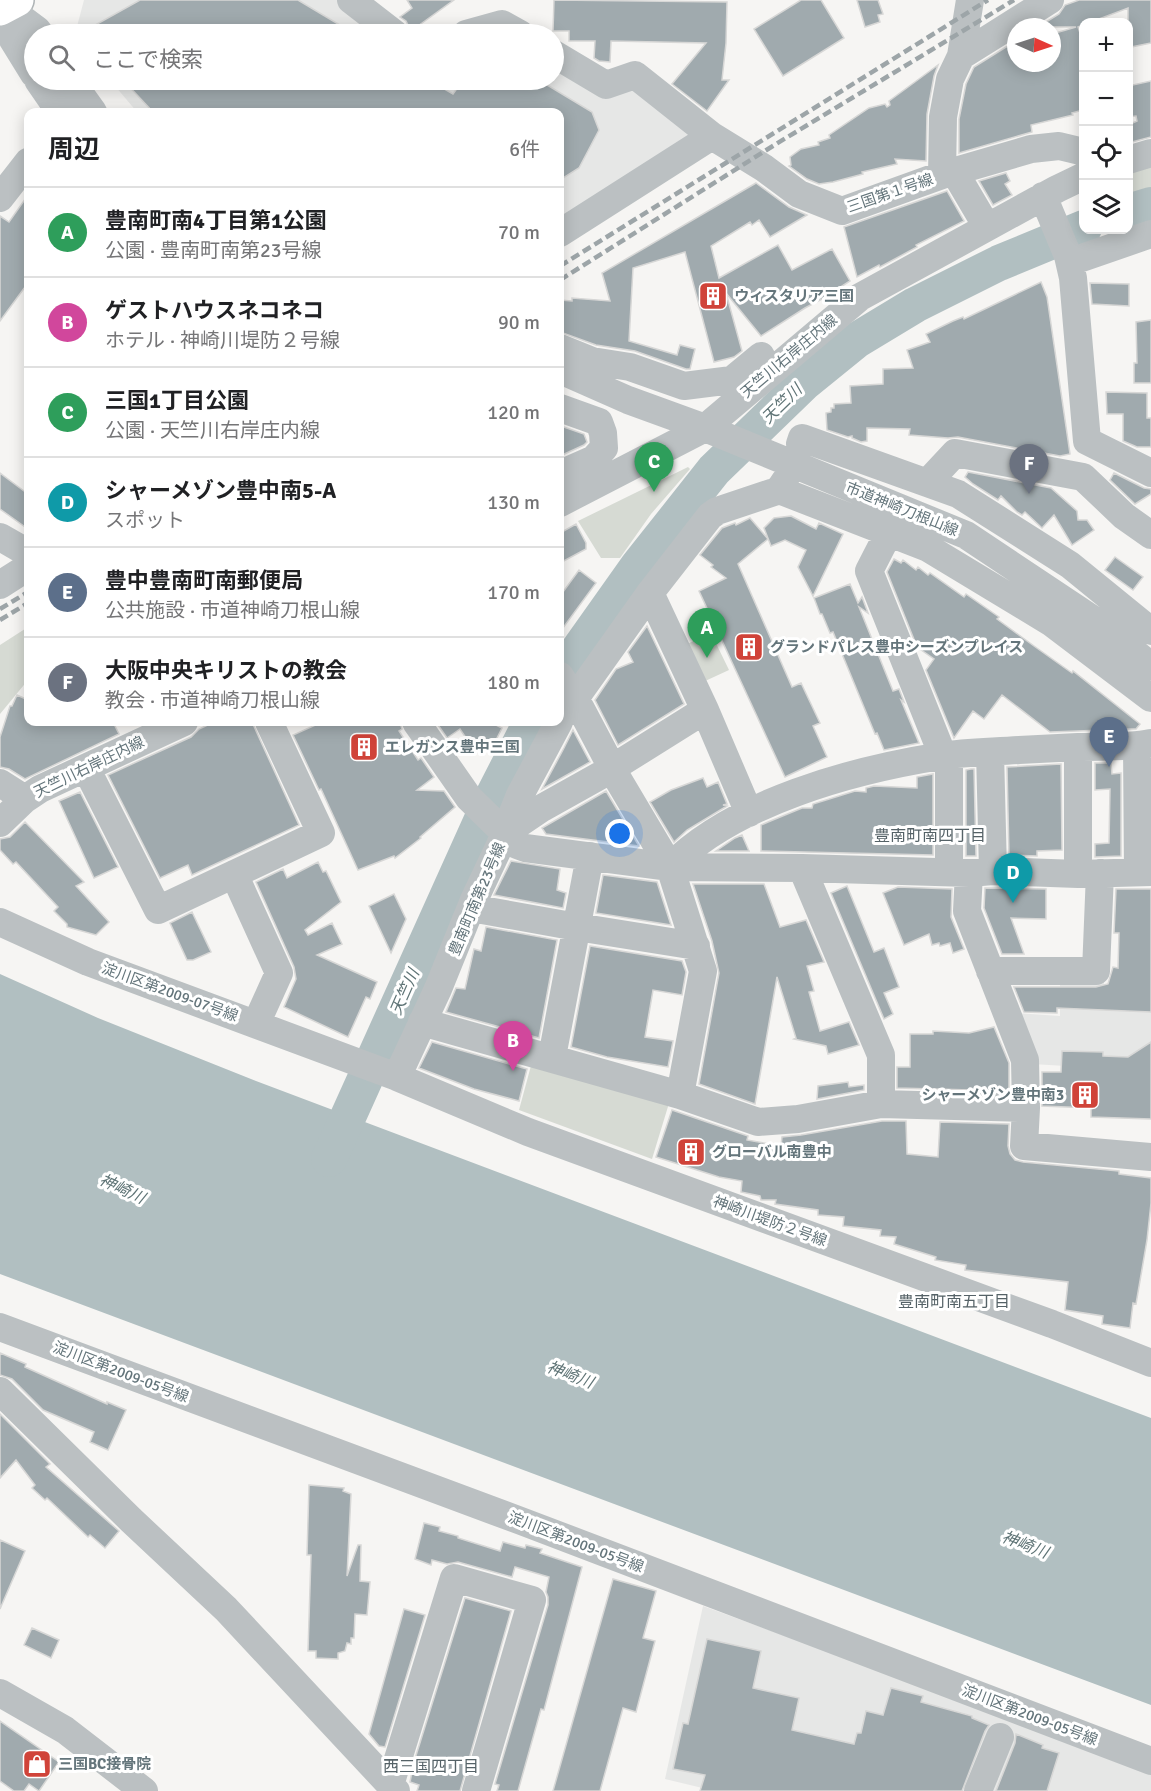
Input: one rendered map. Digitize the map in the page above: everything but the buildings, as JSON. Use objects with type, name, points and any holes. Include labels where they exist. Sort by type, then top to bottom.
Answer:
[{"type":"street","points":[[351,0],[382,24]]},
{"type":"street","points":[[970,0],[961,56],[950,79],[943,117],[948,173],[987,227]]},
{"type":"street","points":[[961,56],[1050,0]]},
{"type":"street","points":[[6,4],[30,24]]},
{"type":"street","points":[[6,4],[13,40],[24,58]]},
{"type":"street","name":"三国第１号線","points":[[564,60],[606,85],[634,75],[712,136],[764,168],[799,194],[842,211],[948,173],[1030,149],[1059,146],[1079,151]]},
{"type":"street","points":[[45,90],[57,108]]},
{"type":"street","points":[[77,90],[90,108]]},
{"type":"street","points":[[564,230],[712,136]]},
{"type":"street","points":[[1133,158],[1151,153]]},
{"type":"street","points":[[0,198],[24,167]]},
{"type":"street","name":"天竺川右岸庄内線","points":[[564,501],[711,431],[860,297],[987,227],[1048,208],[1079,180]]},
{"type":"street","points":[[1048,208],[1069,259],[1073,278],[1087,441],[1083,477]]},
{"type":"street","points":[[1069,259],[1148,237]]},
{"type":"street","points":[[564,350],[592,361],[630,367],[684,386],[732,380],[791,331],[819,314],[860,297]]},
{"type":"street","points":[[564,372],[628,400]]},
{"type":"street","points":[[564,384],[628,400]]},
{"type":"street","name":"市道神崎刀根山線","points":[[628,400],[789,462],[966,535],[1098,623],[1151,666]]},
{"type":"street","points":[[564,409],[598,422],[603,433],[604,448],[594,459],[564,472]]},
{"type":"street","points":[[1087,441],[1151,473]]},
{"type":"street","points":[[927,483],[955,453],[1083,477],[1124,516],[1151,535]]},
{"type":"street","points":[[789,462],[927,483],[958,494],[1070,565],[1151,631]]},
{"type":"street","points":[[789,462],[889,532],[928,548],[1052,622],[1151,698]]},
{"type":"street","name":"豊南町南第23号線","points":[[564,702],[710,516],[789,462]]},
{"type":"street","points":[[889,532],[869,571],[943,756],[949,764],[970,872]]},
{"type":"street","points":[[0,537],[24,551]]},
{"type":"street","points":[[0,585],[24,570]]},
{"type":"street","points":[[650,593],[705,710],[749,813]]},
{"type":"street","points":[[564,702],[581,709],[670,867],[696,946],[703,971],[680,1095]]},
{"type":"street","points":[[503,831],[705,710]]},
{"type":"street","name":"天竺川右岸庄内線","points":[[0,822],[25,799],[40,789],[175,726]]},
{"type":"street","points":[[86,768],[158,910],[321,833],[271,726]]},
{"type":"street","points":[[419,726],[469,798],[517,845],[525,848],[670,867],[970,872],[1144,872],[1144,744],[943,756],[864,771],[816,786],[749,813],[682,854],[670,867]]},
{"type":"street","name":"豊南町南第23号線","points":[[394,1076],[438,989],[503,831],[553,726]]},
{"type":"street","points":[[990,971],[1096,971],[1078,747]]},
{"type":"street","points":[[990,752],[970,872],[967,911],[1025,1060],[1024,1146],[1151,1157]]},
{"type":"street","points":[[0,783],[25,799]]},
{"type":"street","points":[[552,1057],[590,856]]},
{"type":"street","points":[[802,868],[881,1055],[881,1104]]},
{"type":"street","points":[[234,874],[279,973],[256,1024]]},
{"type":"street","points":[[471,908],[696,946]]},
{"type":"street","name":"淀川区第2009-07号線","points":[[0,922],[88,962],[394,1076]]},
{"type":"street","points":[[422,1022],[680,1095],[758,1122],[798,1119],[881,1104],[1026,1108]]},
{"type":"street","name":"神崎川堤防２号線","points":[[394,1076],[528,1132],[1053,1324],[1151,1363]]},
{"type":"street","name":"淀川区第2009-05号線","points":[[0,1327],[521,1521],[1151,1761]]},
{"type":"street","points":[[0,1391],[131,1520],[199,1581],[393,1788]]},
{"type":"street","points":[[393,1788],[454,1578],[532,1599],[476,1791]]},
{"type":"street","points":[[0,1692],[65,1730],[110,1762],[144,1791]]},
{"type":"street","points":[[978,1791],[1000,1737]]},
{"type":"shaded area","points":[[84,0],[341,0],[372,24],[78,24]]},
{"type":"shaded area","points":[[564,66],[628,85],[690,130],[688,145],[564,222],[564,108],[134,108],[118,90],[564,90]]},
{"type":"shaded area","points":[[1151,164],[1151,189],[1133,195],[1133,170]]},
{"type":"shaded area","points":[[688,467],[690,469],[651,514],[620,558],[601,558],[578,521]]},
{"type":"shaded area","points":[[24,630],[24,685],[0,714],[0,645]]},
{"type":"shaded area","points":[[711,633],[729,670],[703,682],[685,645]]},
{"type":"shaded area","points":[[1060,977],[1104,979],[1104,995],[1151,997],[1151,1071],[1032,1064],[1015,1013],[1060,1016]]},
{"type":"shaded area","points":[[532,1062],[670,1100],[652,1159],[519,1110]]},
{"type":"shaded area","points":[[703,1606],[951,1696],[1151,1773],[1151,1791],[715,1791],[665,1779]]},
{"type":"water","name":"神崎川","points":[[0,974],[98,1018],[256,1081],[1151,1418],[1151,1705],[0,1274]]},
{"type":"waterway","name":"天竺川","points":[[1133,210],[1151,205]]},
{"type":"waterway","name":"天竺川","points":[[564,670],[638,566],[714,470],[804,383],[857,340],[915,305],[999,263],[1079,230]]},
{"type":"waterway","name":"天竺川","points":[[329,1159],[489,804],[529,726]]},
{"type":"railway","points":[[564,264],[988,0]]},
{"type":"railway","points":[[564,277],[776,144],[1014,0]]},
{"type":"railway","points":[[0,609],[24,594]]},
{"type":"railway","points":[[0,620],[24,605]]},
{"type":"place","name":"ウィスタリア三国","points":[[713,296]]},
{"type":"place","name":"三国1丁目公園","points":[[654,492]]},
{"type":"place","name":"大阪中央キリストの教会","points":[[1029,494]]},
{"type":"place","name":"グランドパレス豊中シーズンプレイス","points":[[749,647]]},
{"type":"place","name":"豊南町南4丁目第1公園","points":[[707,658]]},
{"type":"place","name":"エレガンス豊中三国","points":[[364,747]]},
{"type":"place","name":"豊中豊南町南郵便局","points":[[1109,767]]},
{"type":"place","name":"シャーメゾン豊中南5-A","points":[[1013,903]]},
{"type":"place","name":"ゲストハウスネコネコ","points":[[513,1071]]},
{"type":"place","name":"シャーメゾン豊中南3","points":[[1085,1095]]},
{"type":"place","name":"グローバル南豊中","points":[[691,1152]]},
{"type":"place","name":"三国BC接骨院","points":[[37,1764]]},
{"type":"district","name":"豊南町南四丁目","points":[[930,836]]},
{"type":"district","name":"豊南町南五丁目","points":[[954,1302]]},
{"type":"district","name":"西三国四丁目","points":[[431,1767]]}]
